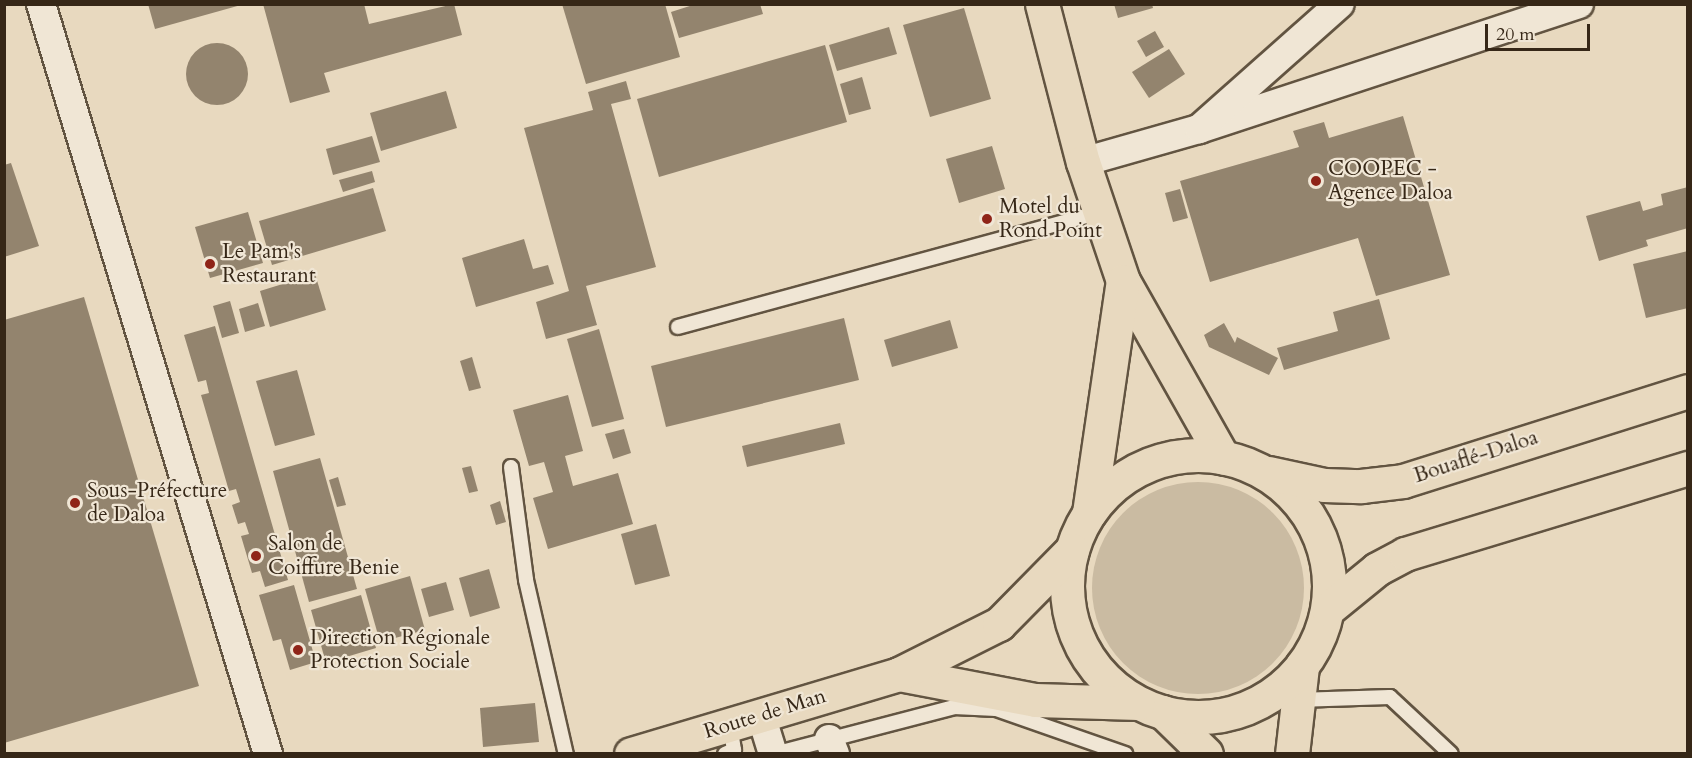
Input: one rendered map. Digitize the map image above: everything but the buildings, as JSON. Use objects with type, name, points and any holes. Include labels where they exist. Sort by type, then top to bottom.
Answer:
[{"type":"main road","points":[[1042,4],[1083,162],[1123,281],[1223,458]]},
{"type":"main road","points":[[1123,281],[1089,513],[1072,550],[1067,575],[1073,626],[1097,671],[1150,707],[1206,753]]},
{"type":"main road","name":"Bouaflé-Daloa","points":[[1260,471],[1324,485],[1361,486],[1403,480],[1688,391]]},
{"type":"main road","points":[[899,674],[1035,700],[1150,707],[1194,717],[1225,714],[1271,694],[1302,666],[1319,639],[1328,609],[1330,582],[1318,530],[1285,488],[1260,471],[1223,458],[1176,458],[1150,465],[1126,477],[1089,513]]},
{"type":"main road","points":[[1328,609],[1377,569],[1405,554],[1688,468]]},
{"type":"main road","name":"Route de Man","points":[[631,753],[728,739],[761,715],[899,674],[999,624],[1072,550]]},
{"type":"main road","points":[[1292,753],[1302,666]]},
{"type":"street","points":[[41,4],[268,753]]},
{"type":"street","points":[[1199,129],[1340,4]]},
{"type":"street","points":[[1083,162],[1199,129],[1579,4]]},
{"type":"street","points":[[761,715],[774,753]]},
{"type":"lane","points":[[678,327],[1100,212]]},
{"type":"lane","points":[[511,467],[526,580],[566,753]]},
{"type":"lane","points":[[1297,700],[1390,697],[1451,753]]},
{"type":"lane","points":[[774,753],[832,746],[954,707],[996,709],[1125,753]]},
{"type":"shaded area","points":[[1198,482],[1219,484],[1238,490],[1257,500],[1273,513],[1286,529],[1296,548],[1302,567],[1304,588],[1302,609],[1296,628],[1286,647],[1273,663],[1257,676],[1238,686],[1219,692],[1198,694],[1177,692],[1158,686],[1139,676],[1123,663],[1110,647],[1100,628],[1094,609],[1092,588],[1094,567],[1100,548],[1110,529],[1123,513],[1139,500],[1158,490],[1177,484]]},
{"type":"place","name":"COOPEC - Agence Daloa","points":[[1316,181]]},
{"type":"place","name":"Motel du Rond Point","points":[[987,219]]},
{"type":"place","name":"Le Pam's Restaurant","points":[[210,264]]},
{"type":"place","name":"Sous-Préfecture de Daloa","points":[[75,503]]},
{"type":"place","name":"Salon de Coiffure Benie","points":[[256,556]]},
{"type":"place","name":"Direction Régionale Protection Sociale","points":[[298,650]]}]
